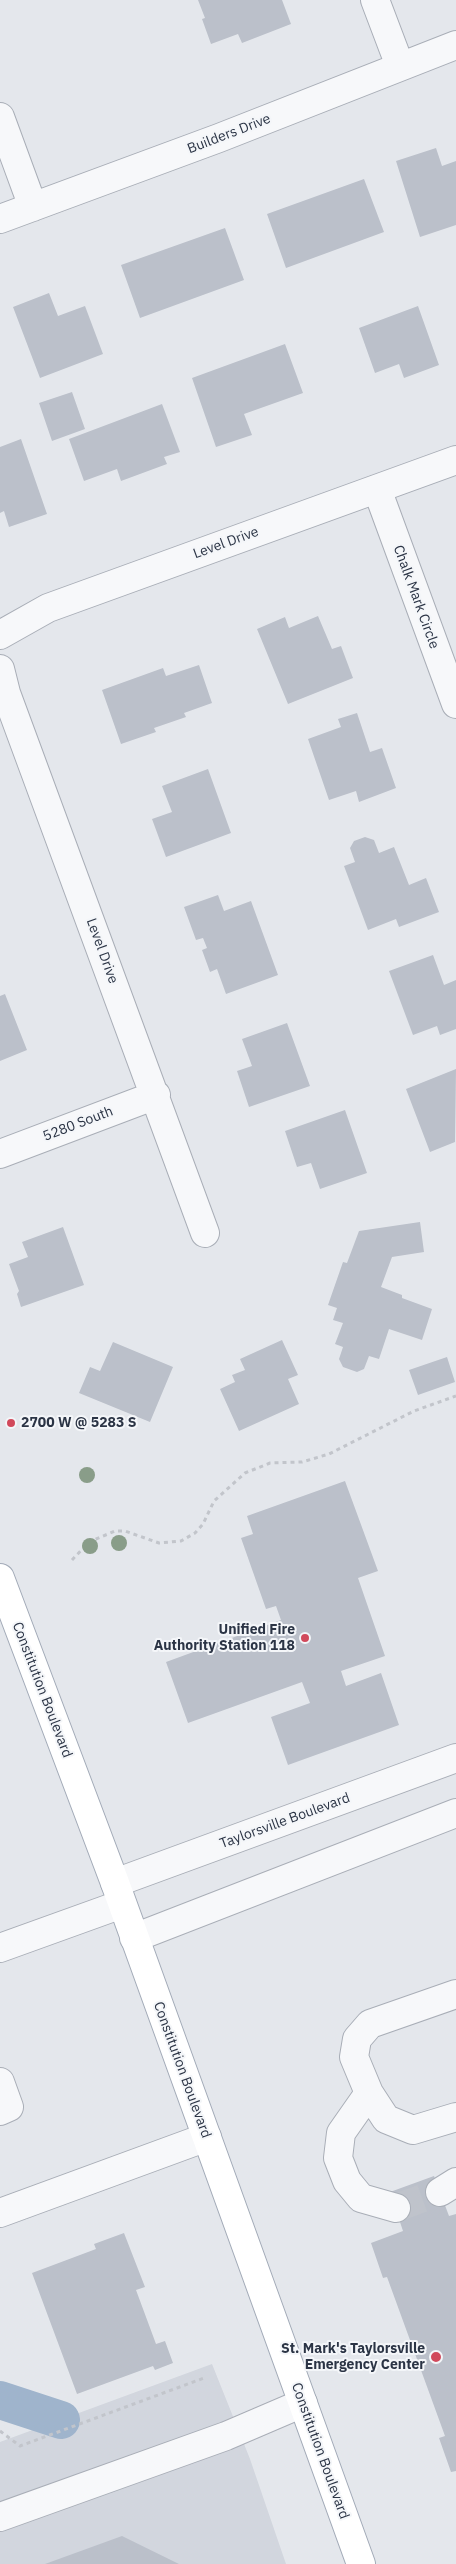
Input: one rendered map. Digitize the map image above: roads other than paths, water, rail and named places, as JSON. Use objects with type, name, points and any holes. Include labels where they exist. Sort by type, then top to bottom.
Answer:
[{"type":"main road","name":"Constitution Boulevard","points":[[0,1578],[119,1894],[361,2564]]},
{"type":"street","points":[[375,0],[400,66]]},
{"type":"street","name":"Builders Drive","points":[[0,219],[219,138],[456,45]]},
{"type":"street","points":[[0,118],[32,207]]},
{"type":"street","name":"Level Drive","points":[[0,635],[48,608],[456,460]]},
{"type":"street","name":"Chalk Mark Circle","points":[[377,489],[456,704]]},
{"type":"street","name":"Level Drive","points":[[0,669],[6,693],[156,1095],[205,1233]]},
{"type":"street","name":"5280 South","points":[[0,1154],[156,1095]]},
{"type":"street","name":"Taylorsville Boulevard","points":[[0,1948],[119,1894],[456,1758]]},
{"type":"street","points":[[134,1938],[456,1813]]},
{"type":"street","points":[[456,1994],[370,2024],[357,2039],[354,2057],[369,2093],[386,2119],[413,2130],[456,2117]]},
{"type":"street","points":[[0,2082],[9,2107],[0,2110]]},
{"type":"street","points":[[369,2093],[341,2133],[338,2158],[347,2181],[361,2198],[396,2208]]},
{"type":"street","points":[[0,2213],[207,2137]]},
{"type":"street","points":[[0,2517],[226,2436],[303,2403]]},
{"type":"waterway","points":[[0,2400],[61,2420]]},
{"type":"tunnel","points":[[396,2208],[440,2192]]},
{"type":"place","name":"2700 W @ 5283 S","points":[[11,1423]]},
{"type":"place","name":"Unified Fire Authority Station 118","points":[[305,1638]]},
{"type":"place","name":"St. Mark's Taylorsville Emergency Center","points":[[436,2357]]}]
